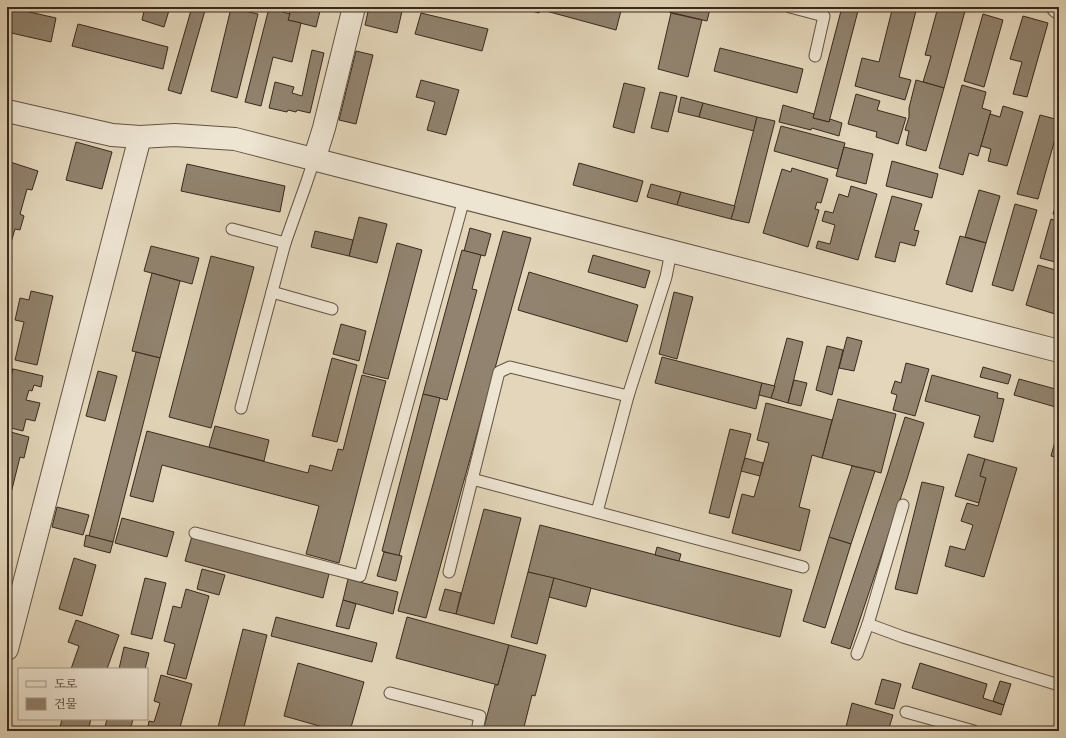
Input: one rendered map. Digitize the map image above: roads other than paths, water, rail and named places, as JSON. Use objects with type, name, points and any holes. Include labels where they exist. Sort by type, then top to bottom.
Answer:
[{"type":"street","points":[[314,160],[324,128],[354,7]]},
{"type":"street","points":[[7,111],[112,135],[140,137],[175,135],[235,139],[1059,351]]},
{"type":"street","points":[[7,649],[140,137]]},
{"type":"lane","points":[[790,7],[824,16],[815,56]]},
{"type":"lane","points":[[241,408],[285,243],[314,160]]},
{"type":"lane","points":[[195,533],[360,576],[464,199]]},
{"type":"lane","points":[[232,229],[285,243]]},
{"type":"lane","points":[[597,512],[628,396],[666,277],[671,252]]},
{"type":"lane","points":[[272,292],[332,309]]},
{"type":"lane","points":[[449,572],[499,372],[510,367],[628,396]]},
{"type":"lane","points":[[472,480],[803,567]]},
{"type":"lane","points":[[857,654],[868,624],[903,505]]},
{"type":"lane","points":[[868,624],[1059,685]]},
{"type":"lane","points":[[390,693],[480,716],[477,731]]},
{"type":"lane","points":[[906,712],[974,731]]}]
